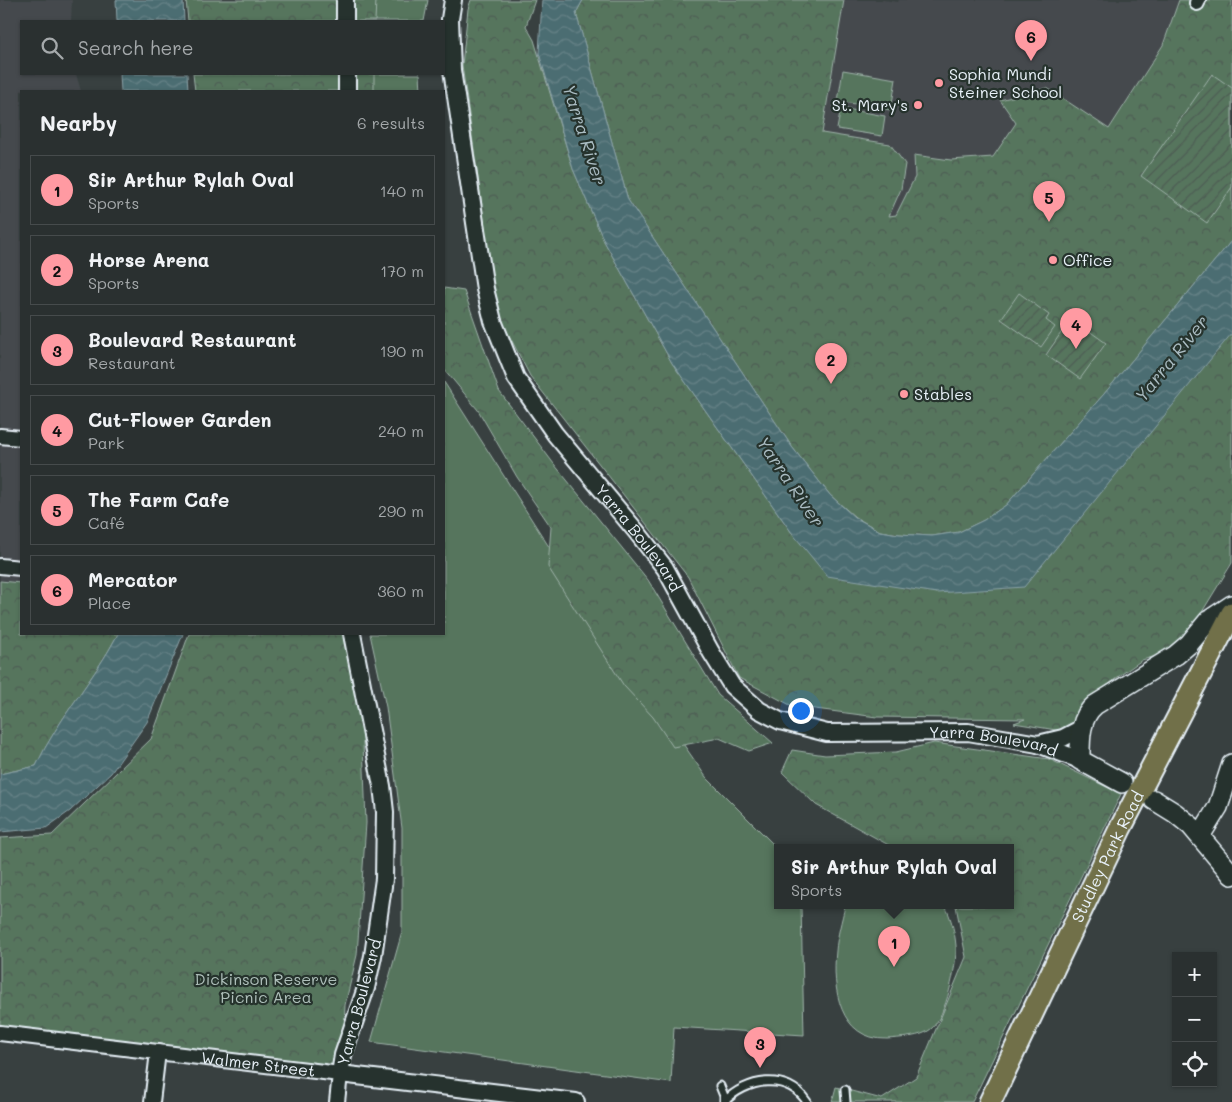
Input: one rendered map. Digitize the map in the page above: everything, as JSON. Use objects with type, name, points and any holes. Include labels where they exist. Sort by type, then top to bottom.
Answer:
[{"type":"main road","points":[[1080,760],[1082,728],[1087,713],[1095,705],[1176,655],[1189,644],[1208,621],[1232,605]]},
{"type":"main road","name":"Studley Park Road","points":[[990,1102],[1120,829],[1232,613]]},
{"type":"main road","name":"Yarra Boulevard","points":[[1080,760],[1122,782]]},
{"type":"main road","points":[[1200,836],[1218,808],[1232,764]]},
{"type":"main road","points":[[1154,800],[1175,813],[1200,836],[1232,876]]},
{"type":"street","points":[[344,0],[345,20]]},
{"type":"street","name":"Yarra Boulevard","points":[[453,0],[450,19],[452,70],[485,289],[493,321],[516,378],[555,434],[665,568],[732,686],[759,710],[780,721],[827,733],[968,732],[1038,744],[1080,760]]},
{"type":"street","points":[[347,75],[347,90]]},
{"type":"street","points":[[0,436],[20,438]]},
{"type":"street","points":[[0,566],[20,568]]},
{"type":"street","name":"Yarra Boulevard","points":[[340,1074],[343,1055],[366,988],[373,956],[384,880],[385,812],[382,786],[352,635]]},
{"type":"street","points":[[1038,744],[1063,738],[1082,728]]},
{"type":"street","name":"Walmer Street","points":[[0,1033],[576,1102]]},
{"type":"street","points":[[152,1102],[158,1052]]},
{"type":"street","points":[[337,1102],[340,1074]]},
{"type":"lane","points":[[724,1102],[732,1094],[760,1081],[778,1081],[788,1085],[802,1096],[806,1102]]},
{"type":"lane","points":[[720,1086],[724,1102]]},
{"type":"lane","points":[[845,1090],[846,1102]]},
{"type":"shaded area","points":[[0,0],[72,0],[71,20],[20,20],[20,75],[76,75],[81,90],[20,90],[20,583],[0,581]]},
{"type":"shaded area","points":[[844,0],[898,2],[899,0],[1179,0],[1163,45],[1109,129],[1000,100],[1016,123],[993,157],[951,160],[914,155],[915,177],[896,215],[888,216],[901,189],[822,133]]},
{"type":"green space","points":[[186,0],[376,0],[375,20],[188,20]]},
{"type":"green space","points":[[361,0],[428,0],[424,20],[360,20]]},
{"type":"green space","points":[[471,0],[535,0],[526,26],[534,40],[573,169],[604,241],[672,363],[792,533],[937,593],[1232,333],[1232,563],[1191,630],[1163,654],[1142,660],[1119,676],[1098,693],[1071,727],[1062,731],[1014,723],[1025,719],[877,717],[792,706],[739,678],[688,577],[530,376],[497,312],[462,65],[468,9]]},
{"type":"green space","points":[[583,0],[844,0],[822,133],[890,144],[905,164],[901,189],[889,216],[896,215],[915,177],[914,155],[951,160],[993,157],[1016,123],[1000,100],[1047,88],[1109,129],[1163,45],[1179,0],[1191,0],[1205,5],[1207,0],[1232,0],[1232,240],[1104,394],[1006,505],[984,520],[959,532],[932,536],[880,531],[855,517],[830,495],[792,447],[628,200],[576,13]]},
{"type":"green space","points":[[843,70],[896,79],[891,110],[838,101]]},
{"type":"green space","points":[[1212,74],[1232,88],[1232,187],[1207,223],[1141,176]]},
{"type":"green space","points":[[193,75],[374,75],[374,90],[195,90]]},
{"type":"green space","points":[[357,75],[420,75],[421,90],[355,90]]},
{"type":"green space","points":[[841,108],[885,116],[882,136],[837,129]]},
{"type":"green space","points":[[445,288],[464,291],[499,391],[554,464],[648,580],[718,695],[773,743],[749,751],[719,738],[673,747],[653,717],[624,686],[548,567],[551,527],[517,477],[478,410],[445,370]]},
{"type":"green space","points":[[1019,293],[1049,315],[1046,320],[1055,327],[1041,347],[1001,319]]},
{"type":"green space","points":[[1071,318],[1106,343],[1080,379],[1046,355]]},
{"type":"green space","points":[[445,384],[574,586],[706,777],[774,845],[774,909],[801,909],[804,1035],[674,1027],[671,1083],[371,1042],[402,932],[402,828],[386,707],[370,635],[445,635]]},
{"type":"green space","points":[[0,581],[20,583],[20,635],[117,635],[65,715],[36,766],[0,774]]},
{"type":"green space","name":"Dickinson Reserve Picnic Area","points":[[189,635],[359,635],[366,823],[357,955],[345,1005],[343,1055],[340,1074],[0,1033],[0,838],[52,835],[151,739]]},
{"type":"green space","points":[[934,743],[1049,759],[1121,794],[972,1102],[832,1102],[836,1087],[882,1099],[916,1077],[966,957],[957,909],[1014,909],[1014,844],[887,844],[816,805],[782,772],[792,750],[825,755],[896,752]]},
{"type":"green space","points":[[844,909],[946,909],[955,936],[955,965],[946,1002],[931,1029],[927,1032],[904,1038],[887,1039],[871,1037],[858,1031],[842,1009],[838,995],[835,965],[838,934]]},
{"type":"water","points":[[116,0],[183,0],[184,20],[117,20]]},
{"type":"water","name":"Yarra River","points":[[542,0],[583,0],[576,13],[628,200],[792,447],[830,495],[854,517],[880,531],[932,536],[959,532],[984,520],[1006,505],[1104,394],[1232,240],[1232,333],[1024,587],[937,593],[827,576],[792,533],[672,363],[604,241],[573,169],[539,53]]},
{"type":"water","points":[[120,75],[187,75],[188,90],[121,90]]},
{"type":"water","points":[[117,635],[183,635],[147,722],[111,773],[70,811],[46,828],[0,832],[0,774],[36,766],[65,715]]},
{"type":"place","name":"Mercator","points":[[1031,61]]},
{"type":"place","name":"Sophia Mundi Steiner School","points":[[939,83]]},
{"type":"place","name":"St. Mary's","points":[[918,105]]},
{"type":"place","name":"The Farm Cafe","points":[[1049,222]]},
{"type":"place","name":"Office","points":[[1053,260]]},
{"type":"place","name":"Cut-Flower Garden","points":[[1076,349]]},
{"type":"place","name":"Horse Arena","points":[[831,384]]},
{"type":"place","name":"Stables","points":[[904,394]]},
{"type":"place","name":"Sir Arthur Rylah Oval","points":[[894,967]]},
{"type":"place","name":"Boulevard Restaurant","points":[[760,1068]]}]
